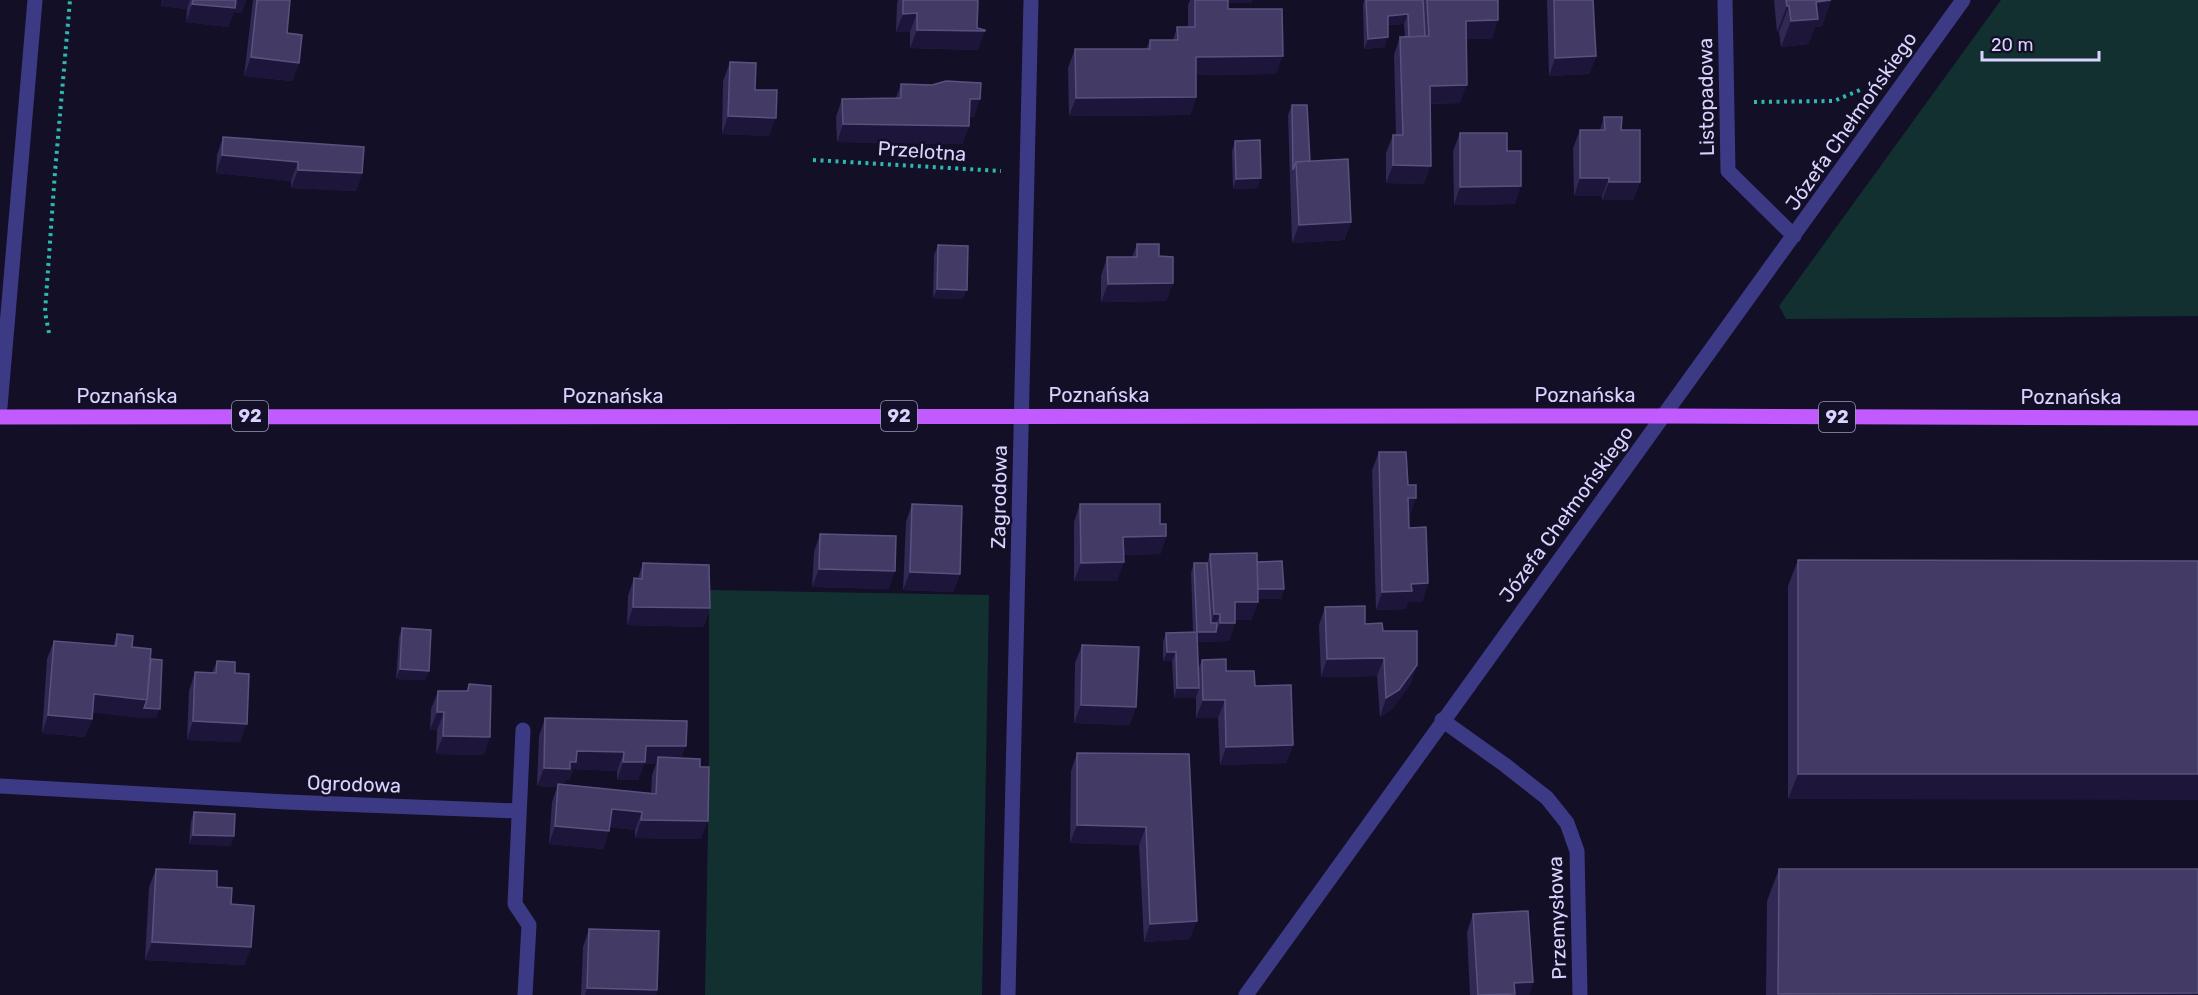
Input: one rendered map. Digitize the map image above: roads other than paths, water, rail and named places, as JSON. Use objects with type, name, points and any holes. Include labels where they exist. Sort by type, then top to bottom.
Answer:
[{"type":"main road","name":"Poznańska","points":[[0,417],[2198,418]]},
{"type":"street","points":[[0,407],[35,0]]},
{"type":"street","name":"Zagrodowa","points":[[1008,995],[1029,173],[1031,0]]},
{"type":"street","name":"Listopadowa","points":[[1725,0],[1728,171],[1794,236]]},
{"type":"street","name":"Józefa Chełmońskiego","points":[[1246,995],[1962,0]]},
{"type":"street","name":"Przemysłowa","points":[[1442,720],[1547,798],[1567,823],[1577,851],[1580,995]]},
{"type":"street","points":[[523,730],[515,904],[529,925],[525,995]]},
{"type":"street","name":"Ogrodowa","points":[[0,786],[287,802],[519,811]]}]
